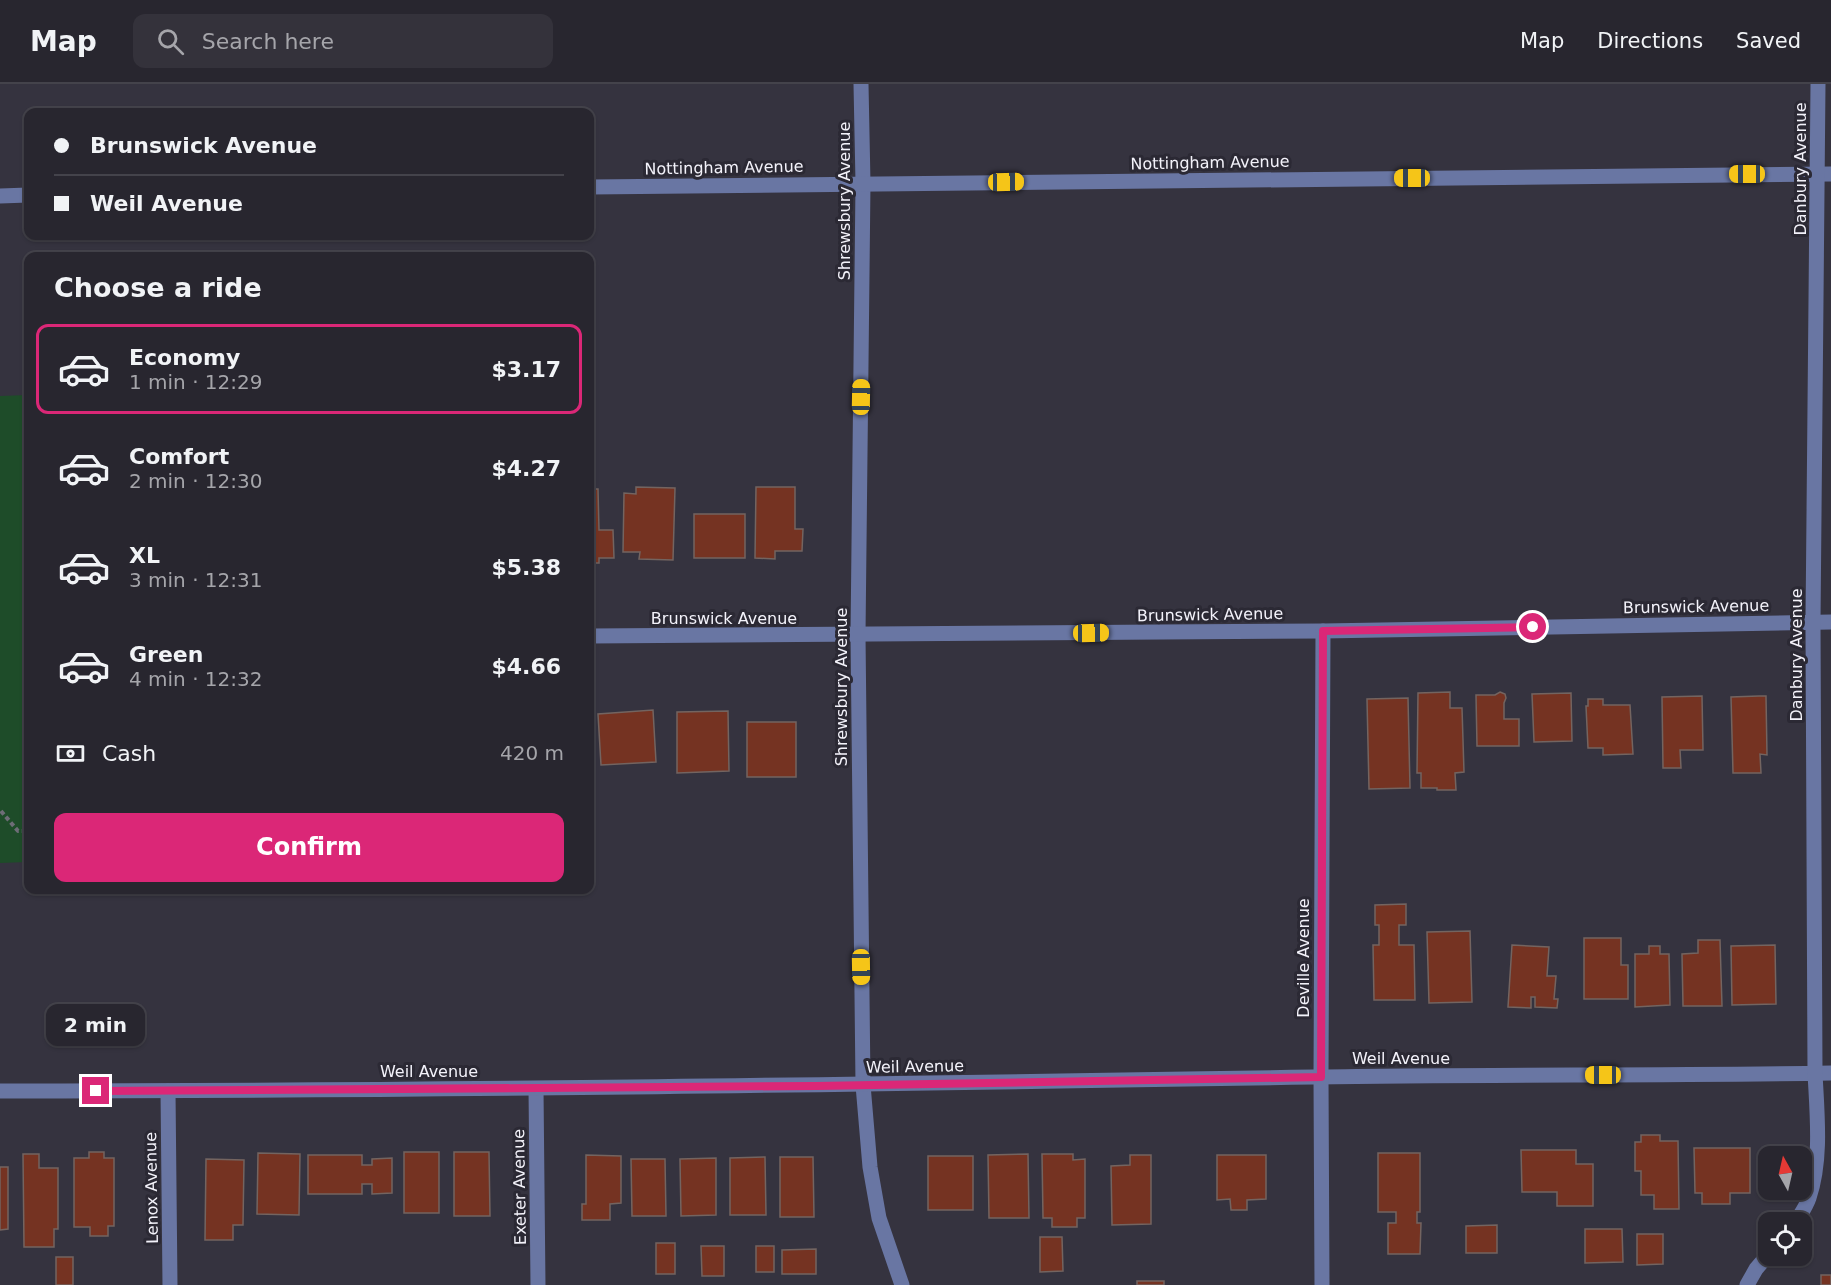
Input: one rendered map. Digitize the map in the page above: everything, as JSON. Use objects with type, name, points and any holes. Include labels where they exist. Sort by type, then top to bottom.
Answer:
[{"type":"street","name":"Shrewsbury Avenue","points":[[861,84],[863,183],[858,635],[863,1085],[870,1167],[879,1218],[902,1285]]},
{"type":"street","name":"Danbury Avenue","points":[[1801,1212],[1808,1200],[1815,1171],[1823,1073],[1813,622],[1825,174],[1818,84]]},
{"type":"street","name":"Nottingham Avenue","points":[[594,187],[1825,174]]},
{"type":"street","points":[[0,196],[24,195]]},
{"type":"street","name":"Brunswick Avenue","points":[[594,636],[1323,631],[1831,622]]},
{"type":"street","name":"Deville Avenue","points":[[1322,1285],[1323,631]]},
{"type":"street","name":"Weil Avenue","points":[[0,1091],[536,1089],[1321,1077],[1823,1073]]},
{"type":"street","name":"Exeter Avenue","points":[[536,1089],[538,1285]]},
{"type":"street","name":"Lenox Avenue","points":[[168,1091],[170,1285]]},
{"type":"street","points":[[1747,1285],[1759,1266]]},
{"type":"path","points":[[0,804],[1,812],[18,831],[24,831]]},
{"type":"green space","points":[[24,395],[24,862],[0,863],[0,396]]},
{"type":"building","points":[[636,487],[675,488],[673,560],[639,559],[640,552],[623,552],[624,493],[636,494]]},
{"type":"building","points":[[756,487],[795,487],[795,529],[803,529],[802,551],[775,551],[775,559],[755,558]]},
{"type":"building","points":[[594,489],[598,489],[599,530],[613,530],[614,558],[599,558],[599,563],[594,563]]},
{"type":"building","points":[[694,514],[745,514],[745,558],[694,558]]},
{"type":"building","points":[[1450,692],[1450,708],[1462,708],[1464,772],[1455,773],[1456,790],[1421,788],[1421,773],[1417,773],[1418,693]]},
{"type":"building","points":[[1500,692],[1505,694],[1506,698],[1504,719],[1519,719],[1519,746],[1477,746],[1476,695],[1495,695]]},
{"type":"building","points":[[1571,693],[1572,741],[1534,742],[1532,694]]},
{"type":"building","points":[[1702,696],[1703,750],[1680,750],[1681,768],[1663,768],[1662,697]]},
{"type":"building","points":[[1766,696],[1767,755],[1760,754],[1761,773],[1733,773],[1731,697]]},
{"type":"building","points":[[1408,698],[1410,788],[1369,789],[1367,699]]},
{"type":"building","points":[[1588,699],[1603,699],[1603,705],[1630,705],[1633,754],[1603,755],[1603,748],[1588,748],[1586,706],[1588,706]]},
{"type":"building","points":[[653,710],[656,762],[601,765],[598,714]]},
{"type":"building","points":[[728,711],[729,771],[677,773],[677,712]]},
{"type":"building","points":[[747,722],[796,722],[796,777],[747,777]]},
{"type":"building","points":[[1406,904],[1406,925],[1399,925],[1399,945],[1414,945],[1415,1000],[1374,1000],[1373,945],[1379,945],[1379,925],[1375,925],[1375,905]]},
{"type":"building","points":[[1470,931],[1472,1002],[1429,1003],[1427,932]]},
{"type":"building","points":[[1584,938],[1621,938],[1621,965],[1628,965],[1628,999],[1584,999]]},
{"type":"building","points":[[1698,940],[1720,940],[1722,1006],[1683,1006],[1682,954],[1698,953]]},
{"type":"building","points":[[1512,945],[1549,947],[1547,976],[1556,976],[1554,999],[1558,999],[1557,1008],[1535,1007],[1535,997],[1531,997],[1531,1008],[1508,1007]]},
{"type":"building","points":[[1775,945],[1776,1004],[1732,1005],[1731,946]]},
{"type":"building","points":[[1649,946],[1660,946],[1660,954],[1669,954],[1670,1005],[1635,1007],[1635,954],[1649,954]]},
{"type":"building","points":[[1641,1135],[1660,1135],[1660,1141],[1678,1141],[1679,1209],[1654,1209],[1654,1195],[1641,1195],[1641,1171],[1635,1171],[1635,1142],[1641,1142]]},
{"type":"building","points":[[1694,1148],[1750,1148],[1750,1193],[1730,1193],[1730,1204],[1702,1204],[1702,1193],[1695,1193]]},
{"type":"building","points":[[1521,1150],[1576,1150],[1576,1164],[1593,1164],[1593,1206],[1557,1206],[1557,1192],[1522,1192]]},
{"type":"building","points":[[89,1152],[104,1152],[104,1158],[114,1158],[114,1226],[108,1226],[108,1236],[90,1236],[90,1227],[74,1227],[74,1158],[89,1158]]},
{"type":"building","points":[[404,1152],[439,1152],[439,1213],[404,1213]]},
{"type":"building","points":[[454,1152],[489,1152],[490,1216],[454,1216]]},
{"type":"building","points":[[258,1153],[300,1154],[299,1215],[257,1214]]},
{"type":"building","points":[[1378,1153],[1420,1153],[1420,1212],[1417,1212],[1417,1223],[1421,1223],[1420,1254],[1388,1254],[1388,1223],[1396,1223],[1396,1212],[1378,1212]]},
{"type":"building","points":[[23,1154],[39,1154],[39,1168],[58,1168],[58,1229],[54,1229],[54,1247],[24,1247]]},
{"type":"building","points":[[1028,1154],[1029,1218],[989,1218],[988,1155]]},
{"type":"building","points":[[1042,1154],[1073,1154],[1073,1160],[1085,1159],[1085,1218],[1077,1218],[1077,1227],[1052,1227],[1052,1218],[1043,1218]]},
{"type":"building","points":[[308,1155],[362,1155],[362,1165],[372,1165],[372,1159],[392,1158],[392,1193],[372,1194],[372,1184],[362,1184],[362,1194],[308,1194]]},
{"type":"building","points":[[586,1155],[621,1156],[621,1203],[610,1204],[610,1220],[582,1220],[582,1204],[586,1204]]},
{"type":"building","points":[[1130,1155],[1151,1155],[1151,1224],[1112,1225],[1111,1166],[1130,1165]]},
{"type":"building","points":[[1217,1155],[1266,1155],[1266,1199],[1247,1200],[1247,1210],[1231,1210],[1230,1199],[1217,1200]]},
{"type":"building","points":[[928,1156],[973,1156],[973,1210],[928,1210]]},
{"type":"building","points":[[765,1157],[766,1215],[730,1215],[730,1158]]},
{"type":"building","points":[[780,1157],[813,1157],[814,1217],[780,1217]]},
{"type":"building","points":[[716,1158],[716,1215],[681,1216],[680,1159]]},
{"type":"building","points":[[206,1159],[244,1160],[243,1225],[233,1225],[233,1240],[205,1240]]},
{"type":"building","points":[[631,1159],[665,1159],[666,1216],[632,1216]]},
{"type":"building","points":[[0,1167],[8,1167],[8,1229],[0,1230]]},
{"type":"building","points":[[1497,1225],[1497,1253],[1466,1253],[1466,1226]]},
{"type":"building","points":[[1585,1229],[1622,1229],[1623,1262],[1585,1263]]},
{"type":"building","points":[[1637,1234],[1663,1234],[1663,1264],[1637,1265]]},
{"type":"building","points":[[1040,1237],[1062,1237],[1063,1271],[1040,1272]]},
{"type":"building","points":[[656,1243],[675,1243],[675,1274],[656,1274]]},
{"type":"building","points":[[701,1246],[724,1246],[724,1276],[702,1276]]},
{"type":"building","points":[[756,1246],[774,1246],[774,1272],[756,1272]]},
{"type":"building","points":[[816,1249],[816,1274],[782,1274],[782,1250]]},
{"type":"building","points":[[56,1257],[73,1257],[73,1285],[56,1285]]},
{"type":"building","points":[[1821,1275],[1831,1275],[1831,1285],[1821,1285]]},
{"type":"building","points":[[1137,1281],[1164,1281],[1164,1285],[1137,1285]]},
{"type":"route","points":[[96,1091],[816,1086],[1321,1077],[1323,631],[1533,627]]}]
